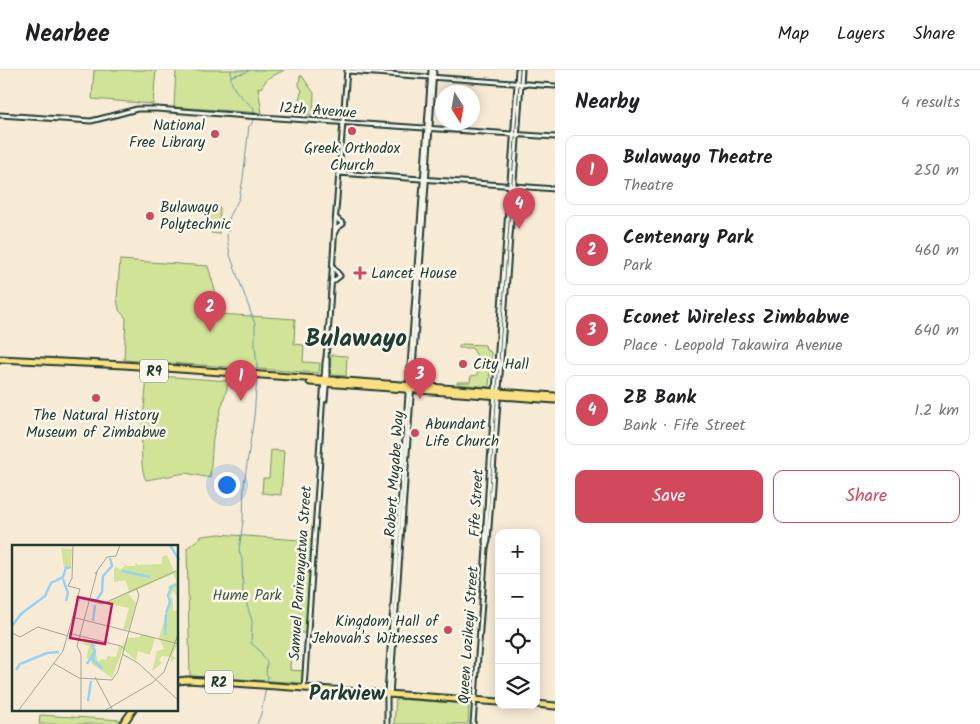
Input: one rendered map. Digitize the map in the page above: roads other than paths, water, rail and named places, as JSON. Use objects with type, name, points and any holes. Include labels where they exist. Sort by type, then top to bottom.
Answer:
[{"type":"highway","name":"R9","points":[[0,359],[65,365],[325,381],[555,400]]},
{"type":"highway","name":"R9","points":[[497,394],[555,396]]},
{"type":"highway","name":"R2","points":[[179,681],[268,685],[495,702]]},
{"type":"highway","points":[[540,704],[555,706]]},
{"type":"highway","points":[[123,724],[132,712]]},
{"type":"street","points":[[347,70],[555,86]]},
{"type":"street","name":"Samuel Parirenyatwa Street","points":[[304,688],[325,363],[347,70]]},
{"type":"street","name":"Robert Mugabe Way","points":[[387,724],[432,70]]},
{"type":"street","name":"Fife Street","points":[[497,394],[518,134],[518,70]]},
{"type":"street","name":"Fife Street","points":[[486,548],[488,541],[512,134],[522,70]]},
{"type":"street","name":"12th Avenue","points":[[0,115],[82,121],[99,119],[140,108],[171,109],[258,117],[555,137]]},
{"type":"street","points":[[340,173],[555,189]]},
{"type":"street","points":[[335,233],[337,228],[343,224],[336,217]]},
{"type":"street","points":[[331,283],[340,276],[332,266]]},
{"type":"street","name":"Queen Lozikeyi Street","points":[[473,724],[486,548]]},
{"type":"waterway","points":[[231,70],[231,76]]},
{"type":"waterway","points":[[250,70],[231,76],[235,90],[254,108],[252,124],[249,126],[239,199],[230,214],[227,237],[230,255],[255,324],[257,373]]},
{"type":"waterway","points":[[257,377],[254,417],[244,484],[243,521],[239,551],[242,559],[243,595],[252,621],[251,643],[259,650],[267,662],[267,683]]},
{"type":"waterway","points":[[257,724],[261,714],[266,687]]},
{"type":"place","name":"Greek Orthodox Church","points":[[352,131]]},
{"type":"place","name":"National Free Library","points":[[215,134]]},
{"type":"place","name":"Bulawayo Polytechnic","points":[[150,216]]},
{"type":"place","name":"ZB Bank","points":[[519,229]]},
{"type":"place","name":"Lancet House","points":[[360,273]]},
{"type":"place","name":"Centenary Park","points":[[210,332]]},
{"type":"place","name":"City Hall","points":[[463,364]]},
{"type":"place","name":"The Natural History Museum of Zimbabwe","points":[[96,398]]},
{"type":"place","name":"Econet Wireless Zimbabwe","points":[[420,399]]},
{"type":"place","name":"Bulawayo Theatre","points":[[241,401]]},
{"type":"place","name":"Abundant Life Church","points":[[415,433]]},
{"type":"place","name":"Kingdom Hall of Jehovah's Witnesses","points":[[448,630]]},
{"type":"district","name":"Bulawayo","points":[[356,337]]},
{"type":"district","name":"Parkview","points":[[347,693]]},
{"type":"park label","name":"Hume Park","points":[[247,595]]}]
